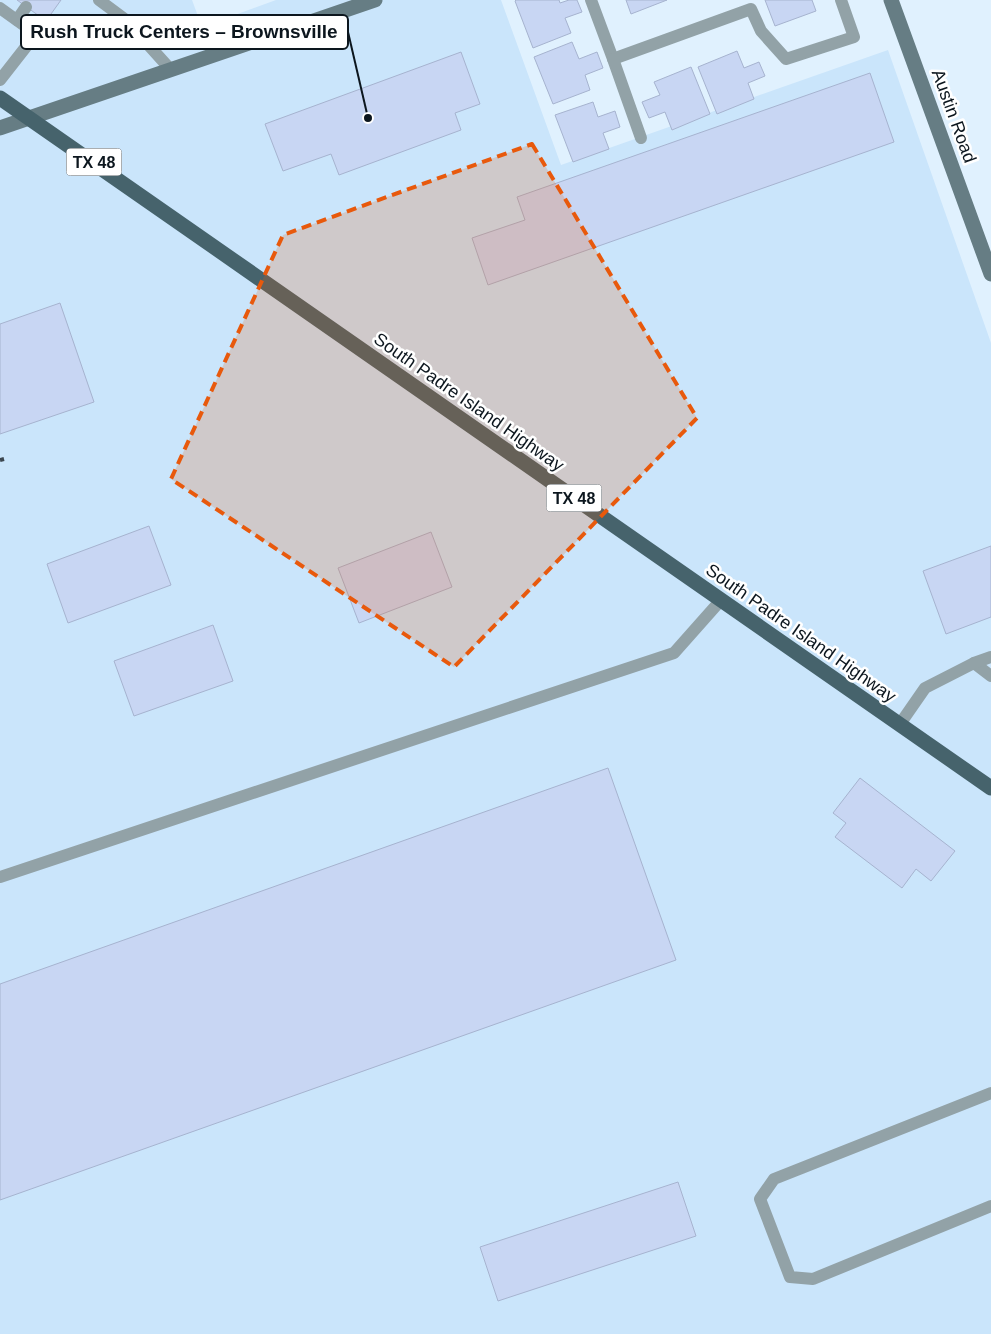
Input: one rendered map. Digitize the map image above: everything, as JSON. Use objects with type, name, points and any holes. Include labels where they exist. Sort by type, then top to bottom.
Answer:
[{"type":"main road","name":"South Padre Island Highway","points":[[0,98],[991,788]]},
{"type":"street","points":[[0,128],[375,0]]},
{"type":"street","name":"Austin Road","points":[[892,0],[991,274]]},
{"type":"lane","points":[[99,0],[126,20],[171,70]]},
{"type":"lane","points":[[591,0],[641,138]]},
{"type":"lane","points":[[613,59],[750,4],[761,31],[786,59],[854,37],[841,0]]},
{"type":"lane","points":[[17,20],[26,7]]},
{"type":"lane","points":[[0,8],[36,34],[78,32],[126,20]]},
{"type":"lane","points":[[0,80],[36,34]]},
{"type":"lane","points":[[0,877],[674,653],[721,600]]},
{"type":"lane","points":[[900,724],[925,688],[974,663],[991,657]]},
{"type":"lane","points":[[974,663],[991,676]]},
{"type":"lane","points":[[991,1094],[774,1179],[760,1199],[790,1277],[813,1279],[991,1206]]},
{"type":"highlighted area","points":[[532,144],[697,418],[454,667],[171,479],[283,235]]},
{"type":"shaded area","points":[[0,0],[192,0],[202,27],[276,0],[501,0],[561,165],[888,50],[991,343],[991,1334],[0,1334]]},
{"type":"building","points":[[17,0],[61,0],[46,21]]},
{"type":"building","points":[[516,0],[559,0],[560,3],[577,0],[582,12],[565,18],[571,33],[533,48]]},
{"type":"building","points":[[626,0],[667,0],[631,14]]},
{"type":"building","points":[[765,0],[812,0],[816,11],[775,26]]},
{"type":"building","points":[[572,42],[579,59],[597,52],[603,68],[585,75],[590,90],[553,104],[534,57]]},
{"type":"building","points":[[737,51],[744,68],[759,62],[765,76],[748,83],[754,99],[717,114],[698,67]]},
{"type":"building","points":[[461,52],[480,104],[455,113],[461,130],[339,175],[331,154],[283,171],[265,124]]},
{"type":"building","points":[[691,67],[710,114],[672,130],[665,112],[649,118],[642,102],[660,95],[654,82]]},
{"type":"building","points":[[870,73],[894,142],[488,285],[472,238],[525,220],[517,197]]},
{"type":"building","points":[[593,102],[598,117],[615,111],[620,127],[603,133],[609,149],[573,162],[555,115]]},
{"type":"building","points":[[60,303],[94,402],[0,434],[0,324]]},
{"type":"building","points":[[149,526],[171,585],[68,623],[47,564]]},
{"type":"building","points":[[431,532],[452,587],[359,623],[338,568]]},
{"type":"building","points":[[991,546],[991,617],[946,634],[923,571]]},
{"type":"building","points":[[213,625],[233,681],[134,716],[114,661]]},
{"type":"building","points":[[608,768],[676,960],[0,1200],[0,984]]},
{"type":"building","points":[[860,778],[955,851],[931,881],[916,869],[902,888],[835,837],[846,823],[833,813]]},
{"type":"building","points":[[678,1182],[696,1236],[498,1301],[480,1247]]},
{"type":"railway","points":[[0,460],[4,459]]},
{"type":"place","name":"Rush Truck Centers – Brownsville","points":[[368,118]]}]
